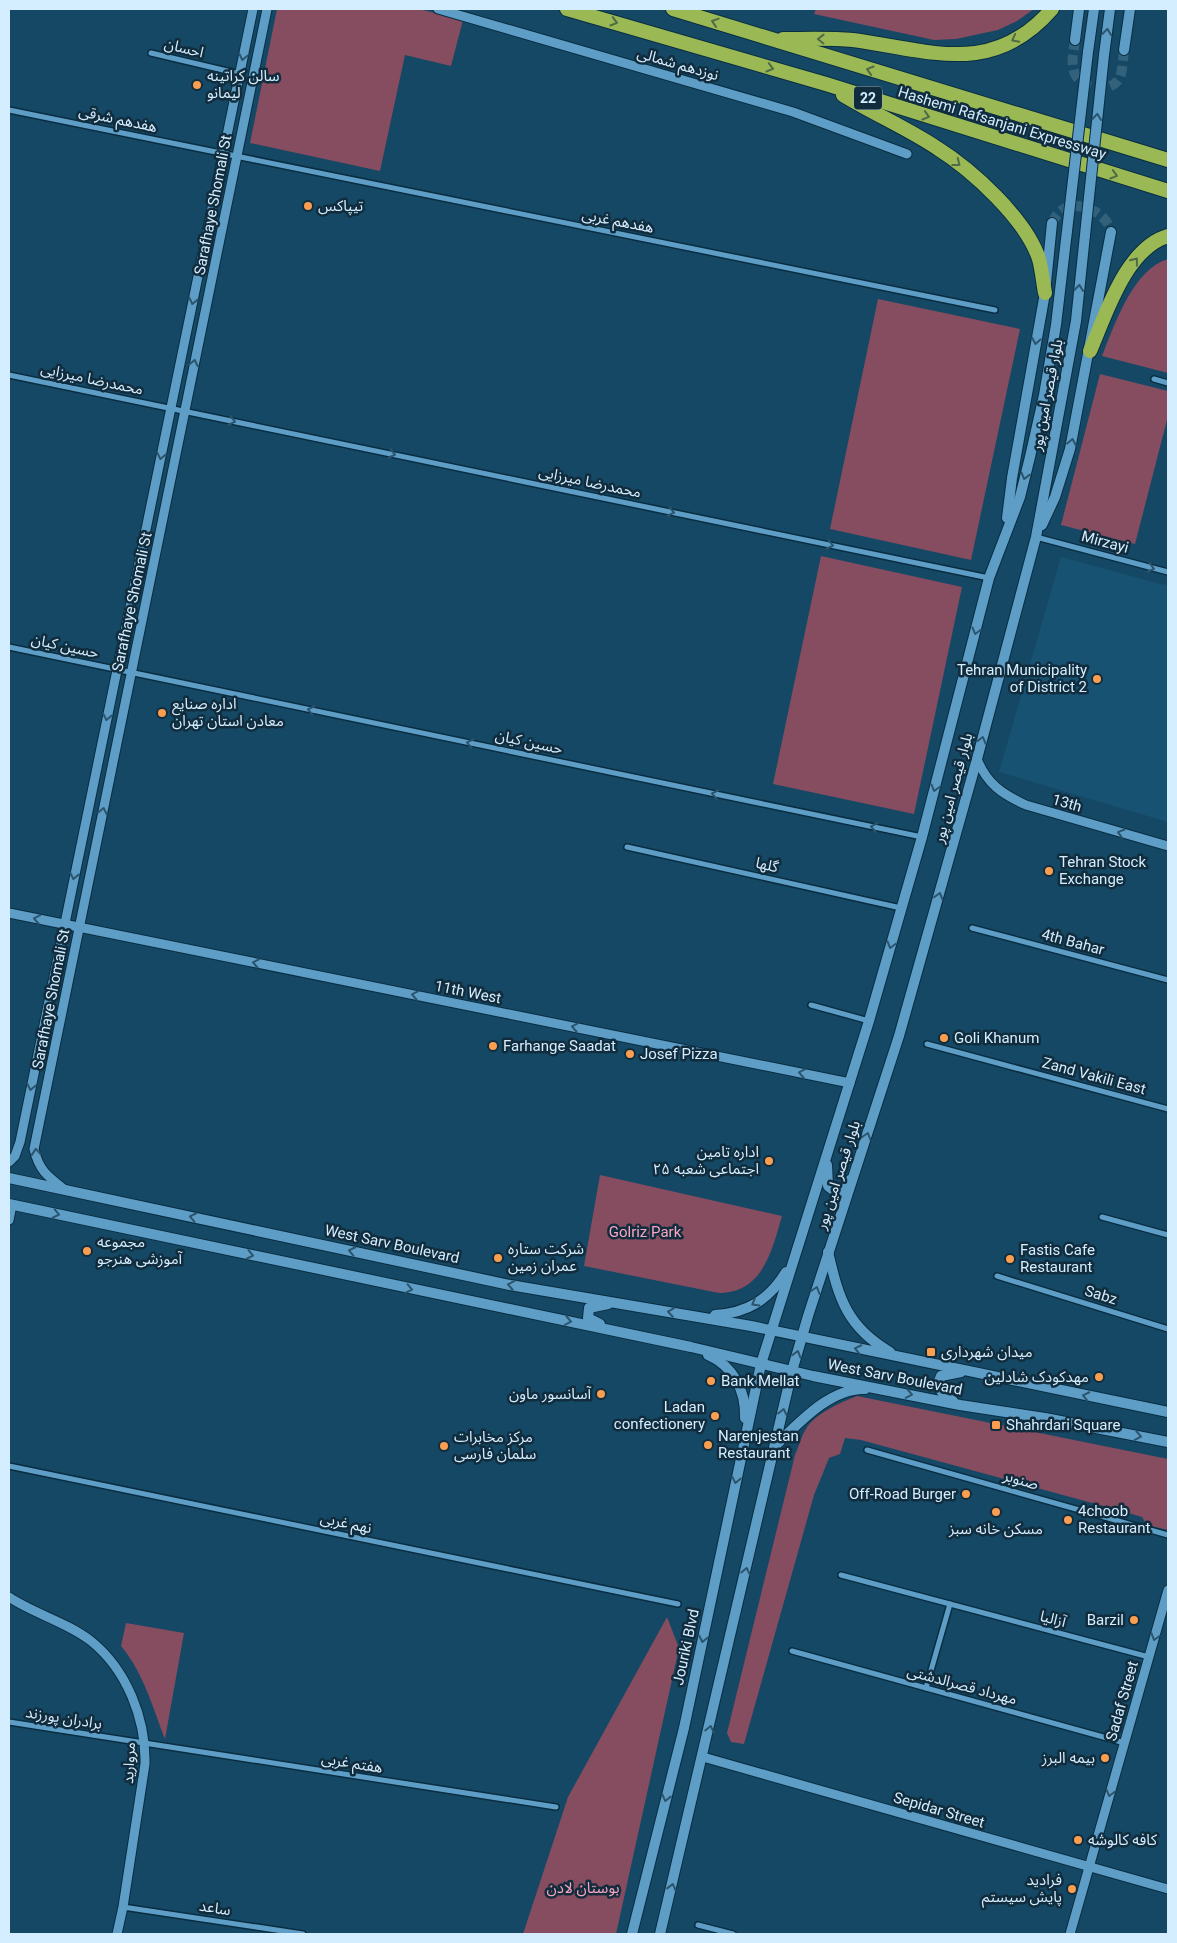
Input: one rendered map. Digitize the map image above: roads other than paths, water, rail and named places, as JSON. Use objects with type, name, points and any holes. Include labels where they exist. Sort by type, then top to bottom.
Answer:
[{"type":"highway","name":"Hashemi Rafsanjani Expressway","points":[[568,9],[826,84],[1168,191]]},
{"type":"highway","name":"Hashemi Rafsanjani Expressway","points":[[673,9],[1168,160]]},
{"type":"highway","points":[[765,38],[851,40],[942,55],[969,55],[1009,43],[1039,24],[1052,9]]},
{"type":"highway","points":[[826,84],[865,109],[938,148],[974,176],[1017,220],[1038,259],[1045,293]]},
{"type":"highway","points":[[1090,351],[1115,292],[1125,274],[1146,247],[1168,236]]},
{"type":"main road","points":[[1075,40],[1079,9]]},
{"type":"main road","name":"بلوار قیصر امین پور","points":[[761,1364],[827,1159],[902,908],[989,578],[1020,497],[1044,395],[1056,325],[1094,9]]},
{"type":"main road","name":"بلوار قیصر امین پور","points":[[792,1372],[828,1252],[899,1036],[977,759],[1036,537],[1076,321],[1110,9]]},
{"type":"main road","points":[[1124,50],[1130,9]]},
{"type":"main road","points":[[1005,536],[1012,478],[1045,293],[1052,223]]},
{"type":"main road","points":[[1036,537],[1055,497],[1070,449],[1111,232]]},
{"type":"main road","points":[[827,1159],[828,1186],[837,1191],[843,1190],[856,1170]]},
{"type":"main road","name":"West Sarv Boulevard","points":[[9,1178],[510,1285],[771,1330],[1168,1412]]},
{"type":"main road","points":[[10,1204],[692,1347],[761,1364]]},
{"type":"main road","points":[[828,1252],[838,1288],[849,1316],[875,1344],[897,1357]]},
{"type":"main road","points":[[694,1316],[733,1314],[758,1303],[777,1286],[797,1254]]},
{"type":"main road","points":[[609,1330],[588,1318],[587,1313],[589,1308],[614,1303]]},
{"type":"main road","points":[[692,1347],[717,1359],[728,1368],[739,1383],[746,1411],[745,1437]]},
{"type":"main road","name":"West Sarv Boulevard","points":[[761,1364],[792,1372],[960,1405],[1045,1418],[1168,1442]]},
{"type":"main road","name":"Jouriki Blvd","points":[[632,1934],[684,1728],[761,1364]]},
{"type":"main road","points":[[960,1405],[943,1395],[939,1388],[939,1379],[941,1376],[967,1371]]},
{"type":"main road","points":[[660,1934],[792,1372]]},
{"type":"main road","points":[[775,1446],[820,1406],[836,1397],[855,1389],[885,1390]]},
{"type":"street","name":"Sarafhaye Shomali St","points":[[9,1162],[15,1156],[20,1142],[253,9]]},
{"type":"street","name":"Sarafhaye Shomali St","points":[[64,1189],[46,1176],[37,1163],[34,1149],[266,9]]},
{"type":"street","name":"نوزدهم شمالی","points":[[438,9],[793,112],[907,154]]},
{"type":"street","name":"احسان","points":[[151,53],[240,74]]},
{"type":"street","name":"هفدهم شرقی","points":[[9,110],[236,156]]},
{"type":"street","name":"هفدهم غربی","points":[[236,156],[995,310]]},
{"type":"street","name":"محمدرضا میرزایی","points":[[9,375],[989,578]]},
{"type":"street","points":[[1154,379],[1168,383]]},
{"type":"street","name":"Mirzayi","points":[[1036,537],[1168,572]]},
{"type":"street","name":"حسین کیان","points":[[9,647],[922,837]]},
{"type":"street","name":"13th","points":[[977,759],[992,785],[1014,800],[1035,808],[1168,846]]},
{"type":"street","name":"گلها","points":[[627,847],[902,908]]},
{"type":"street","name":"11th West","points":[[9,913],[850,1083]]},
{"type":"street","name":"4th Bahar","points":[[972,928],[1168,980]]},
{"type":"street","points":[[811,1005],[869,1021]]},
{"type":"street","name":"Zand Vakili East","points":[[927,1044],[1168,1109]]},
{"type":"street","points":[[9,1220],[10,1204]]},
{"type":"street","points":[[1102,1217],[1168,1235]]},
{"type":"street","name":"Sabz","points":[[997,1276],[1168,1329]]},
{"type":"street","name":"صنوبر","points":[[867,1450],[1168,1535]]},
{"type":"street","name":"نهم غربی","points":[[9,1466],[678,1604]]},
{"type":"street","name":"آزالیا","points":[[841,1575],[1149,1657]]},
{"type":"street","name":"Sadaf Street","points":[[1070,1934],[1168,1590]]},
{"type":"street","name":"مروارید","points":[[9,1597],[90,1640],[103,1652],[115,1667],[132,1697],[141,1720],[145,1743],[142,1787],[117,1934]]},
{"type":"street","points":[[926,1688],[950,1604]]},
{"type":"street","name":"مهرداد قصرالدشتی","points":[[792,1651],[1125,1742]]},
{"type":"street","name":"برادران پورزند","points":[[9,1722],[145,1743]]},
{"type":"street","name":"هفتم غربی","points":[[145,1743],[556,1807]]},
{"type":"street","name":"Sepidar Street","points":[[703,1757],[1168,1889]]},
{"type":"street","name":"ساعد","points":[[123,1907],[303,1934]]},
{"type":"street","points":[[698,1925],[733,1934]]},
{"type":"tunnel","points":[[1075,40],[1073,57],[1075,74],[1084,84],[1097,88],[1111,86],[1120,77],[1124,50]]},
{"type":"tunnel","points":[[1052,223],[1057,214],[1062,210],[1076,206],[1084,207],[1104,219],[1109,225],[1111,232]]},
{"type":"place","name":"سالن کراتینه لیمانو","points":[[197,85]]},
{"type":"place","name":"تیپاکس","points":[[308,206]]},
{"type":"place","name":"Tehran Municipality of District 2","points":[[1097,679]]},
{"type":"place","name":"اداره صنایع معادن استان تهران","points":[[162,713]]},
{"type":"place","name":"Tehran Stock Exchange","points":[[1049,871]]},
{"type":"place","name":"Goli Khanum","points":[[944,1038]]},
{"type":"place","name":"Farhange Saadat","points":[[493,1046]]},
{"type":"place","name":"Josef Pizza","points":[[630,1054]]},
{"type":"place","name":"اداره تامین اجتماعی شعبه ۲۵","points":[[769,1161]]},
{"type":"place","name":"مجموعه آموزشی هنرجو","points":[[87,1251]]},
{"type":"place","name":"شرکت ستاره عمران زمین","points":[[498,1258]]},
{"type":"place","name":"Fastis Cafe Restaurant","points":[[1010,1259]]},
{"type":"place","name":"میدان شهرداری","points":[[931,1352]]},
{"type":"place","name":"مهدکودک شادلین","points":[[1099,1377]]},
{"type":"place","name":"Bank Mellat","points":[[711,1381]]},
{"type":"place","name":"آسانسور ماون","points":[[601,1394]]},
{"type":"place","name":"Ladan confectionery","points":[[715,1416]]},
{"type":"place","name":"Shahrdari Square","points":[[996,1425]]},
{"type":"place","name":"Narenjestan Restaurant","points":[[708,1445]]},
{"type":"place","name":"مرکز مخابرات سلمان فارسی","points":[[444,1446]]},
{"type":"place","name":"Off-Road Burger","points":[[966,1494]]},
{"type":"place","name":"مسکن خانه سبز","points":[[996,1512]]},
{"type":"place","name":"4choob Restaurant","points":[[1068,1520]]},
{"type":"place","name":"Barzil","points":[[1134,1620]]},
{"type":"place","name":"بیمه البرز","points":[[1105,1758]]},
{"type":"place","name":"کافه کالوشه","points":[[1078,1840]]},
{"type":"place","name":"فرادید پایش سیستم","points":[[1072,1889]]},
{"type":"park label","name":"Golriz Park","points":[[645,1232]]},
{"type":"park label","name":"بوستان لادن","points":[[583,1888]]}]
